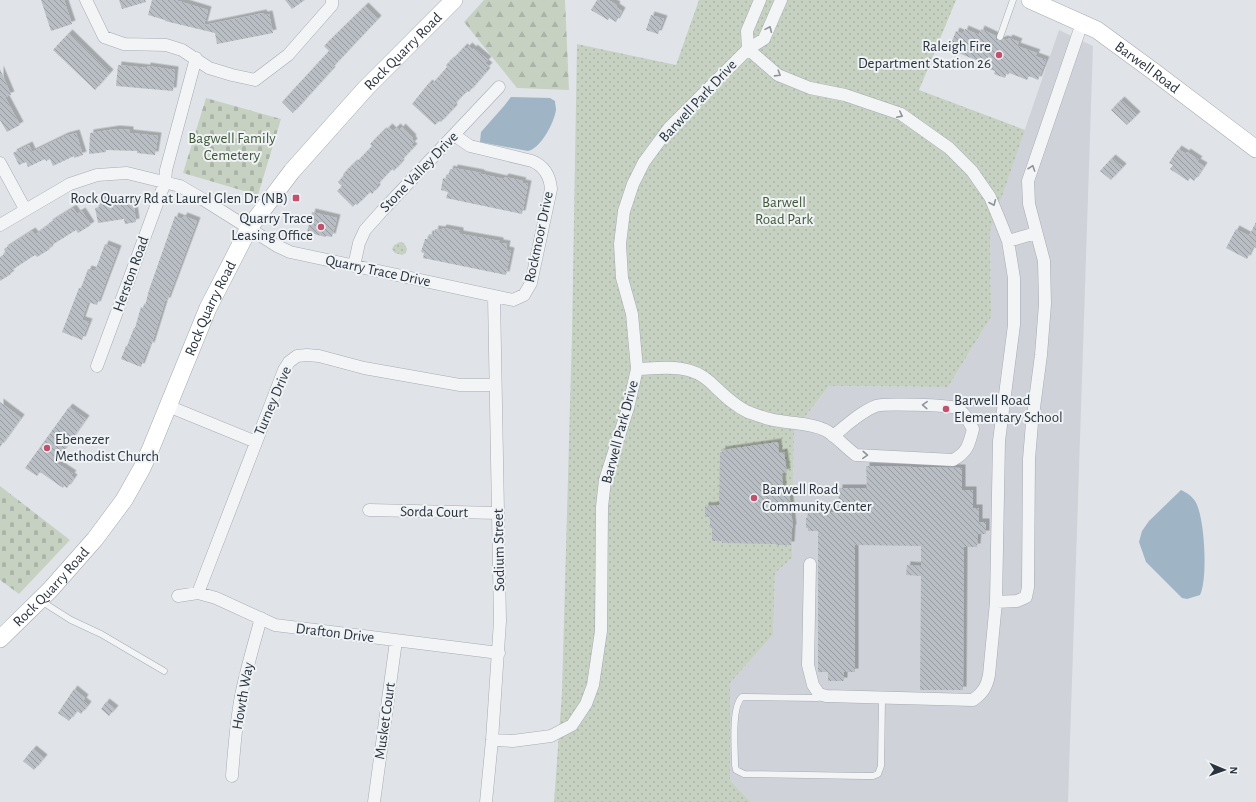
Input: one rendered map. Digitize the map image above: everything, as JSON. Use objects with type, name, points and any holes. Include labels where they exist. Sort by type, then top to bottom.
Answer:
[{"type":"main road","name":"Barwell Road","points":[[1030,0],[1097,30],[1256,149]]},
{"type":"main road","name":"Rock Quarry Road","points":[[0,639],[50,590],[94,539],[124,500],[142,468],[208,308],[249,228],[292,172],[350,106],[446,4]]},
{"type":"street","points":[[86,0],[104,37],[124,44],[166,45],[182,50],[209,68],[255,80],[288,55],[332,4],[332,0]]},
{"type":"street","name":"Barwell Park Drive","points":[[748,50],[747,31],[760,0]]},
{"type":"street","name":"Barwell Park Drive","points":[[492,740],[513,741],[551,736],[572,725],[586,704],[594,685],[601,631],[602,507],[605,480],[628,408],[637,369],[632,314],[622,278],[620,244],[624,211],[633,184],[644,162],[669,128],[748,50],[764,39],[781,0]]},
{"type":"street","points":[[996,602],[1017,601],[1026,598],[1028,587],[1029,459],[1041,355],[1045,304],[1044,261],[1029,204],[1028,181],[1082,23]]},
{"type":"street","points":[[748,50],[778,76],[810,88],[845,95],[901,114],[949,148],[972,171],[990,197],[1008,241],[1014,278],[1014,325],[999,441],[996,602],[988,683],[980,695],[973,700],[826,696],[819,694],[813,685],[808,665],[810,564]]},
{"type":"street","name":"Herston Road","points":[[97,366],[165,182],[166,170],[196,58]]},
{"type":"street","name":"Stone Valley Drive","points":[[354,266],[359,244],[365,230],[499,87]]},
{"type":"street","name":"Rockmoor Drive","points":[[454,135],[470,146],[540,164],[550,179],[551,189],[530,283],[524,295],[513,300]]},
{"type":"street","points":[[0,163],[25,209]]},
{"type":"street","name":"Quarry Trace Drive","points":[[0,225],[70,184],[97,175],[127,173],[180,186],[276,246],[290,252],[513,300]]},
{"type":"street","points":[[1008,241],[1036,233]]},
{"type":"street","name":"Sodium Street","points":[[486,802],[499,653],[500,621],[494,296]]},
{"type":"street","name":"Turney Drive","points":[[198,593],[284,370],[289,362],[297,356],[319,356],[364,368],[460,385],[495,385]]},
{"type":"street","points":[[637,369],[670,367],[690,370],[708,380],[724,396],[743,409],[762,418],[809,424],[827,430],[833,436],[848,450],[856,455],[953,460],[962,455],[969,446],[973,429],[966,415],[955,408],[925,405],[877,405],[864,412],[833,436]]},
{"type":"street","points":[[168,406],[256,442]]},
{"type":"street","name":"Sorda Court","points":[[369,510],[498,513]]},
{"type":"street","name":"Drafton Drive","points":[[178,596],[198,593],[216,598],[275,625],[499,653]]},
{"type":"street","name":"Howth Way","points":[[232,776],[234,744],[241,697],[248,661],[261,618]]},
{"type":"street","name":"Musket Court","points":[[374,802],[396,641]]},
{"type":"lane","points":[[1000,37],[1013,0]]},
{"type":"lane","points":[[40,600],[71,620],[101,634],[164,671]]},
{"type":"lane","points":[[826,696],[817,698],[742,697],[738,704],[736,717],[736,770],[744,774],[864,776],[873,776],[878,774],[881,766],[882,698]]},
{"type":"shaded area","name":"Barwell Road Elementary School","points":[[1059,30],[1093,46],[1068,802],[751,802],[730,780],[730,683],[773,635],[775,573],[792,558],[794,431],[829,386],[948,387],[991,317],[990,231]]},
{"type":"green space","points":[[484,0],[565,0],[569,90],[517,88],[464,22]]},
{"type":"green space","name":"Barwell Road Park","points":[[699,0],[956,0],[919,90],[1025,130],[990,231],[991,317],[948,387],[829,386],[794,431],[792,558],[775,573],[773,635],[730,683],[730,780],[751,802],[554,802],[562,692],[572,334],[577,44],[676,65]]},
{"type":"green space","name":"Bagwell Family Cemetery","points":[[206,98],[281,119],[258,195],[183,173]]},
{"type":"green space","points":[[400,242],[404,243],[407,249],[406,253],[402,255],[395,253],[392,249],[394,245]]},
{"type":"green space","points":[[0,486],[70,540],[19,594],[0,580]]},
{"type":"water","points":[[511,97],[550,98],[555,101],[556,110],[550,128],[538,145],[528,151],[480,142],[481,132]]},
{"type":"water","points":[[1181,490],[1192,497],[1198,509],[1203,533],[1205,563],[1200,595],[1187,599],[1182,598],[1146,562],[1139,542],[1142,531],[1149,521]]},
{"type":"building","points":[[41,0],[64,0],[72,24],[51,31]]},
{"type":"building","points":[[119,0],[145,0],[146,2],[122,9]]},
{"type":"building","points":[[152,0],[175,0],[208,10],[204,25],[263,13],[264,15],[269,14],[273,33],[217,44],[215,33],[165,21],[148,15]]},
{"type":"building","points":[[285,0],[305,0],[292,9]]},
{"type":"building","points":[[597,0],[608,0],[617,5],[616,7],[622,11],[616,22],[609,18],[608,20],[591,10]]},
{"type":"building","points":[[365,6],[378,19],[331,69],[332,70],[293,113],[282,102],[329,51],[324,46]]},
{"type":"building","points":[[651,15],[664,19],[658,34],[646,30]]},
{"type":"building","name":"Raleigh Fire Department Station 26","points":[[965,29],[979,35],[981,29],[996,36],[996,40],[999,41],[1004,39],[1008,40],[1009,38],[1019,42],[1017,46],[1037,53],[1035,56],[1046,60],[1038,80],[1029,76],[1027,80],[1007,72],[1005,78],[994,74],[995,71],[980,66],[981,62],[956,52],[957,49],[950,46],[956,31],[963,34]]},
{"type":"building","points":[[69,33],[110,73],[95,90],[53,50]]},
{"type":"building","points":[[469,46],[473,50],[474,48],[488,60],[485,63],[489,66],[485,70],[487,71],[469,92],[468,91],[462,96],[453,106],[454,108],[441,122],[439,121],[435,125],[412,104],[429,83],[431,85],[442,73],[447,67],[446,65],[464,47],[466,49]]},
{"type":"building","points":[[118,65],[147,68],[147,66],[175,70],[173,91],[116,86]]},
{"type":"building","points":[[0,69],[11,95],[5,97],[20,125],[7,132],[0,120]]},
{"type":"building","points":[[1121,100],[1137,115],[1127,125],[1111,110]]},
{"type":"building","points":[[389,127],[393,131],[397,127],[400,130],[402,127],[413,138],[412,139],[414,142],[411,145],[414,147],[394,171],[392,169],[376,186],[377,188],[372,194],[370,192],[353,207],[337,191],[342,186],[338,182],[344,175],[343,174],[372,146],[370,144]]},
{"type":"building","points":[[116,129],[130,130],[130,133],[158,136],[155,155],[137,153],[137,151],[106,150],[106,152],[89,154],[90,133]]},
{"type":"building","points":[[76,133],[83,155],[74,158],[74,156],[53,166],[50,159],[46,161],[45,159],[28,167],[26,162],[19,165],[13,153],[29,145],[32,152],[65,136]]},
{"type":"building","points":[[1178,149],[1186,154],[1187,152],[1199,160],[1197,162],[1204,166],[1194,181],[1190,178],[1188,181],[1170,169],[1173,165],[1169,163]]},
{"type":"building","points":[[1112,158],[1123,167],[1111,180],[1100,171]]},
{"type":"building","points":[[454,168],[504,179],[505,177],[523,181],[522,183],[528,184],[522,214],[446,198],[448,192],[441,190],[443,178],[447,179],[450,169],[454,170]]},
{"type":"building","points":[[110,198],[111,202],[133,199],[136,222],[125,224],[124,219],[98,223],[95,208],[99,207],[98,200]]},
{"type":"building","points":[[73,208],[77,214],[82,211],[91,225],[78,233],[76,230],[49,247],[50,249],[37,257],[35,255],[9,272],[11,274],[0,281],[0,257],[6,253],[4,249],[32,231],[35,235],[50,224],[49,223]]},
{"type":"building","name":"Quarry Trace Leasing Office","points":[[312,212],[337,218],[332,237],[325,237],[307,232]]},
{"type":"building","points":[[175,216],[182,219],[184,216],[197,221],[167,301],[165,301],[151,346],[149,345],[141,367],[121,359],[135,328],[141,307],[143,308],[143,306],[145,306],[149,290]]},
{"type":"building","points":[[1256,222],[1256,248],[1253,246],[1247,259],[1226,248],[1236,229],[1249,236]]},
{"type":"building","points":[[443,228],[460,231],[460,234],[500,241],[500,243],[507,244],[506,250],[511,251],[506,275],[423,258],[424,253],[421,252],[425,239],[428,239],[429,234],[434,235],[435,229],[442,230]]},
{"type":"building","points":[[105,244],[118,249],[97,305],[88,302],[82,320],[89,322],[82,340],[62,332],[88,269],[95,271]]},
{"type":"building","name":"Ebenezer Methodist Church","points":[[0,402],[21,418],[0,447]]},
{"type":"building","name":"Ebenezer Methodist Church","points":[[69,407],[86,419],[55,462],[73,474],[71,476],[74,478],[67,488],[64,486],[63,488],[40,472],[37,476],[25,468]]},
{"type":"building","name":"Barwell Road Community Center","points":[[778,442],[779,453],[784,452],[787,472],[782,473],[783,490],[789,490],[793,528],[791,545],[722,543],[722,541],[712,541],[710,517],[705,517],[705,506],[719,505],[720,452],[722,452],[722,450]]},
{"type":"building","points":[[866,466],[962,468],[962,490],[973,490],[973,508],[979,508],[979,522],[986,522],[986,534],[978,534],[977,547],[964,547],[963,690],[920,690],[921,576],[906,575],[907,565],[921,566],[921,546],[855,545],[855,672],[844,672],[844,681],[828,681],[828,672],[818,672],[818,531],[808,531],[808,528],[806,528],[806,518],[808,512],[838,512],[839,488],[867,488]]},
{"type":"building","points":[[74,689],[85,698],[83,701],[88,705],[81,714],[77,711],[69,721],[58,713]]},
{"type":"building","points":[[106,702],[115,709],[109,716],[101,709]]},
{"type":"building","points":[[33,749],[44,758],[34,770],[23,761]]},
{"type":"place","name":"Raleigh Fire Department Station 26","points":[[999,55]]},
{"type":"place","name":"Rock Quarry Rd at Laurel Glen Dr (NB)","points":[[296,198]]},
{"type":"place","name":"Quarry Trace Leasing Office","points":[[321,227]]},
{"type":"place","name":"Barwell Road Elementary School","points":[[946,409]]},
{"type":"place","name":"Ebenezer Methodist Church","points":[[47,448]]},
{"type":"place","name":"Barwell Road Community Center","points":[[754,498]]}]
